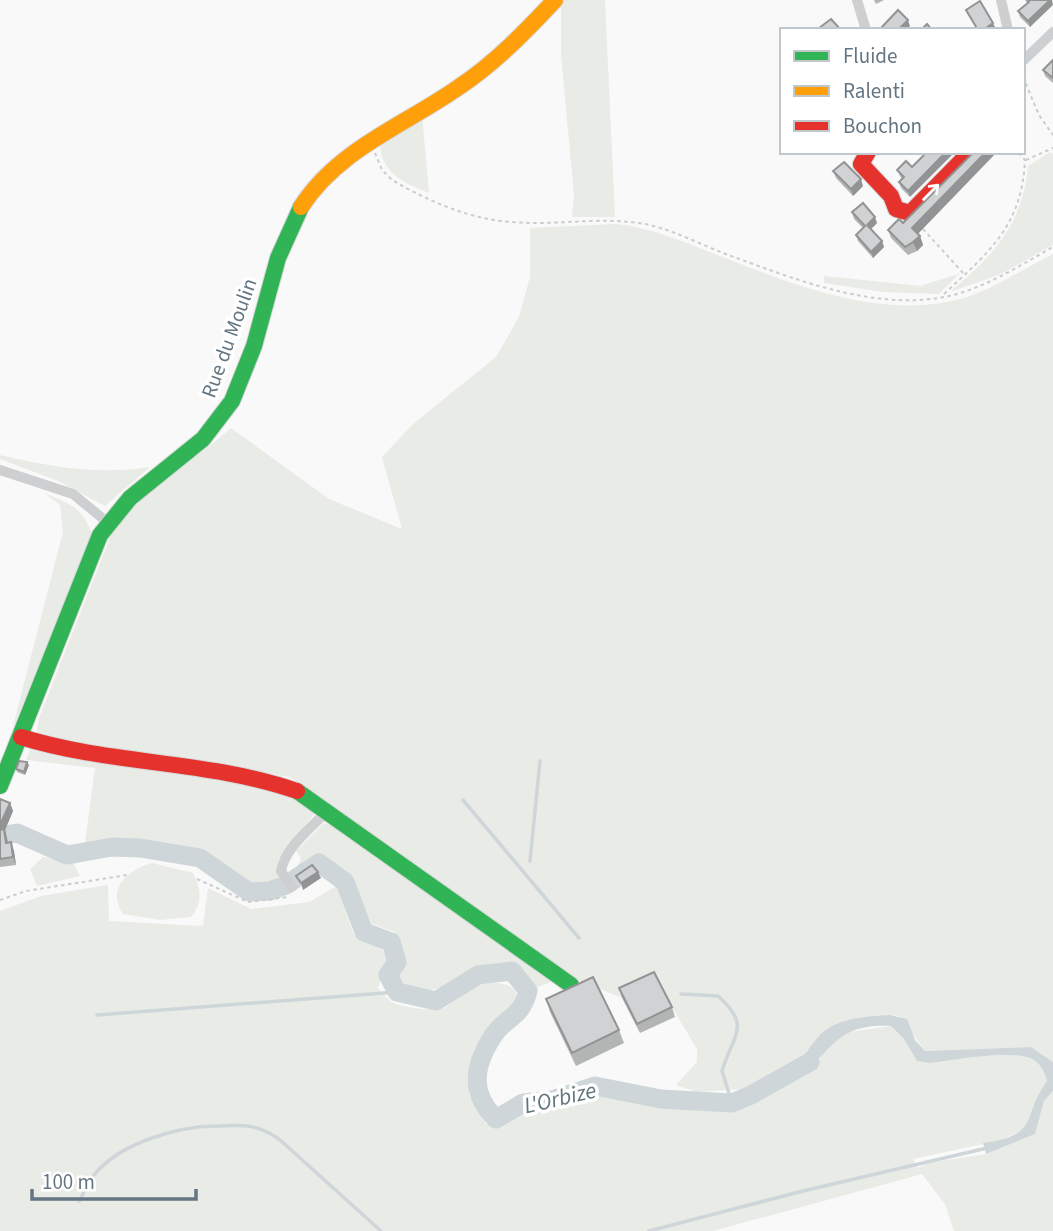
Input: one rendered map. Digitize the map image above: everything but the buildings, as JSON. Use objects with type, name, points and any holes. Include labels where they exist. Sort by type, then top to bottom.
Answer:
[{"type":"street","name":"Rue du Moulin","points":[[0,786],[83,574],[107,522],[134,493],[195,449],[223,416],[234,398],[290,229],[320,182],[339,164],[371,142],[479,73],[555,0]]},
{"type":"street","points":[[857,0],[865,28]]},
{"type":"street","points":[[1002,0],[1008,28]]},
{"type":"street","points":[[1025,60],[1051,40]]},
{"type":"street","points":[[867,154],[860,163],[891,196],[897,209],[910,214],[968,154]]},
{"type":"street","points":[[0,470],[73,494],[107,522]]},
{"type":"street","points":[[21,737],[56,748],[261,778],[301,792],[571,985]]},
{"type":"street","points":[[292,887],[282,874],[287,854],[326,811]]},
{"type":"path","points":[[1025,81],[1040,115],[1053,135]]},
{"type":"path","points":[[371,142],[382,170],[392,180],[475,216],[514,223],[596,221],[642,224],[825,287],[888,298],[942,296],[991,281],[1053,247]]},
{"type":"path","points":[[1025,160],[1053,148]]},
{"type":"path","points":[[1020,154],[1025,160]]},
{"type":"path","points":[[942,296],[990,251],[1016,213],[1025,160]]},
{"type":"path","points":[[910,214],[965,275]]},
{"type":"path","points":[[0,900],[26,891],[127,874]]},
{"type":"path","points":[[197,879],[248,902],[290,897],[292,887]]},
{"type":"shaded area","points":[[561,0],[605,0],[615,217],[572,217],[574,195],[561,54]]},
{"type":"shaded area","points":[[422,115],[429,193],[403,181],[389,170],[381,153],[380,143]]},
{"type":"shaded area","points":[[1050,152],[1053,154],[1053,245],[1001,274],[950,292],[980,265],[1003,237],[1020,205],[1028,166]]},
{"type":"shaded area","points":[[616,224],[661,234],[788,282],[878,304],[938,303],[967,297],[1000,283],[1053,254],[1053,1062],[1031,1047],[925,1051],[899,1016],[890,1015],[834,1026],[818,1037],[804,1059],[742,1089],[697,1092],[676,1085],[697,1062],[697,1049],[657,982],[622,998],[576,979],[290,777],[36,735],[39,718],[113,530],[138,501],[231,428],[329,499],[402,529],[382,457],[413,424],[496,357],[519,317],[530,277],[530,228]]},
{"type":"shaded area","points":[[959,274],[939,294],[883,292],[824,283],[824,276],[920,286]]},
{"type":"shaded area","points":[[0,455],[93,470],[150,467],[105,506],[58,481],[0,459]]},
{"type":"shaded area","points":[[44,493],[75,508],[85,519],[93,537],[12,730],[63,532],[60,505]]},
{"type":"shaded area","points":[[32,745],[291,791],[314,810],[314,814],[278,861],[278,881],[267,884],[258,885],[240,878],[215,859],[195,850],[147,843],[85,843],[95,768],[26,760]]},
{"type":"shaded area","points":[[324,823],[335,826],[555,980],[533,989],[512,964],[482,966],[452,987],[428,990],[399,985],[393,978],[403,955],[395,932],[372,924],[345,879],[321,859],[298,873],[295,870],[301,859],[296,851]]},
{"type":"shaded area","points":[[43,857],[73,862],[80,876],[37,886],[30,869]]},
{"type":"shaded area","points":[[152,863],[193,873],[200,896],[198,906],[191,917],[160,920],[123,914],[118,905],[118,888],[128,875]]},
{"type":"shaded area","points":[[342,883],[345,910],[354,935],[377,944],[388,957],[378,988],[393,1003],[412,1008],[441,1009],[475,986],[502,984],[515,991],[518,1007],[484,1045],[472,1080],[469,1095],[486,1124],[506,1123],[528,1107],[558,1109],[602,1091],[679,1103],[739,1107],[809,1070],[829,1044],[843,1033],[891,1026],[904,1039],[917,1061],[930,1063],[1011,1055],[1032,1059],[1040,1066],[1047,1081],[1025,1130],[997,1141],[913,1159],[918,1168],[928,1163],[986,1154],[1035,1134],[1044,1101],[1053,1091],[1053,1231],[954,1231],[945,1204],[922,1174],[713,1231],[0,1231],[0,911],[41,896],[108,885],[109,921],[203,926],[208,888],[251,909],[309,902]]},
{"type":"shaded area","points":[[890,1015],[907,1019],[915,1040],[925,1051],[1031,1047],[1053,1062],[1053,1091],[1044,1101],[1035,1134],[986,1154],[983,1143],[1014,1135],[1027,1123],[1047,1081],[1042,1068],[1035,1061],[1011,1055],[930,1063],[917,1061],[904,1039],[891,1026],[871,1026],[844,1035],[791,1081],[788,1068],[829,1028],[854,1019]]},
{"type":"waterway","points":[[530,861],[540,761]]},
{"type":"waterway","points":[[463,800],[579,938]]},
{"type":"waterway","name":"L'Orbize","points":[[0,836],[17,833],[67,855],[112,847],[140,848],[200,858],[249,892],[270,891],[286,885],[319,863],[345,882],[364,932],[391,942],[397,962],[388,975],[397,992],[436,1001],[478,975],[512,971],[528,991],[525,1000],[493,1036],[478,1069],[478,1089],[496,1119],[523,1103],[552,1100],[595,1086],[661,1099],[732,1103],[810,1062]]},
{"type":"waterway","points":[[97,1015],[397,992]]},
{"type":"waterway","points":[[681,994],[718,996],[735,1015],[737,1031],[722,1071],[732,1103]]},
{"type":"waterway","points":[[79,1201],[100,1169],[114,1157],[147,1140],[184,1129],[243,1126],[264,1130],[279,1139],[381,1231]]},
{"type":"waterway","points":[[649,1231],[803,1191],[987,1148]]},
{"type":"traffic: fast","points":[[0,786],[100,535],[130,498],[203,439],[232,401],[254,346],[278,258],[301,207]]},
{"type":"traffic: fast","points":[[297,791],[571,985]]},
{"type":"traffic: slow","points":[[301,207],[334,169],[374,140],[472,78],[555,0]]},
{"type":"traffic: jam","points":[[867,154],[861,164],[891,196],[896,209],[910,213],[968,154]]},
{"type":"traffic: jam","points":[[21,737],[90,753],[229,773],[297,791]]}]
